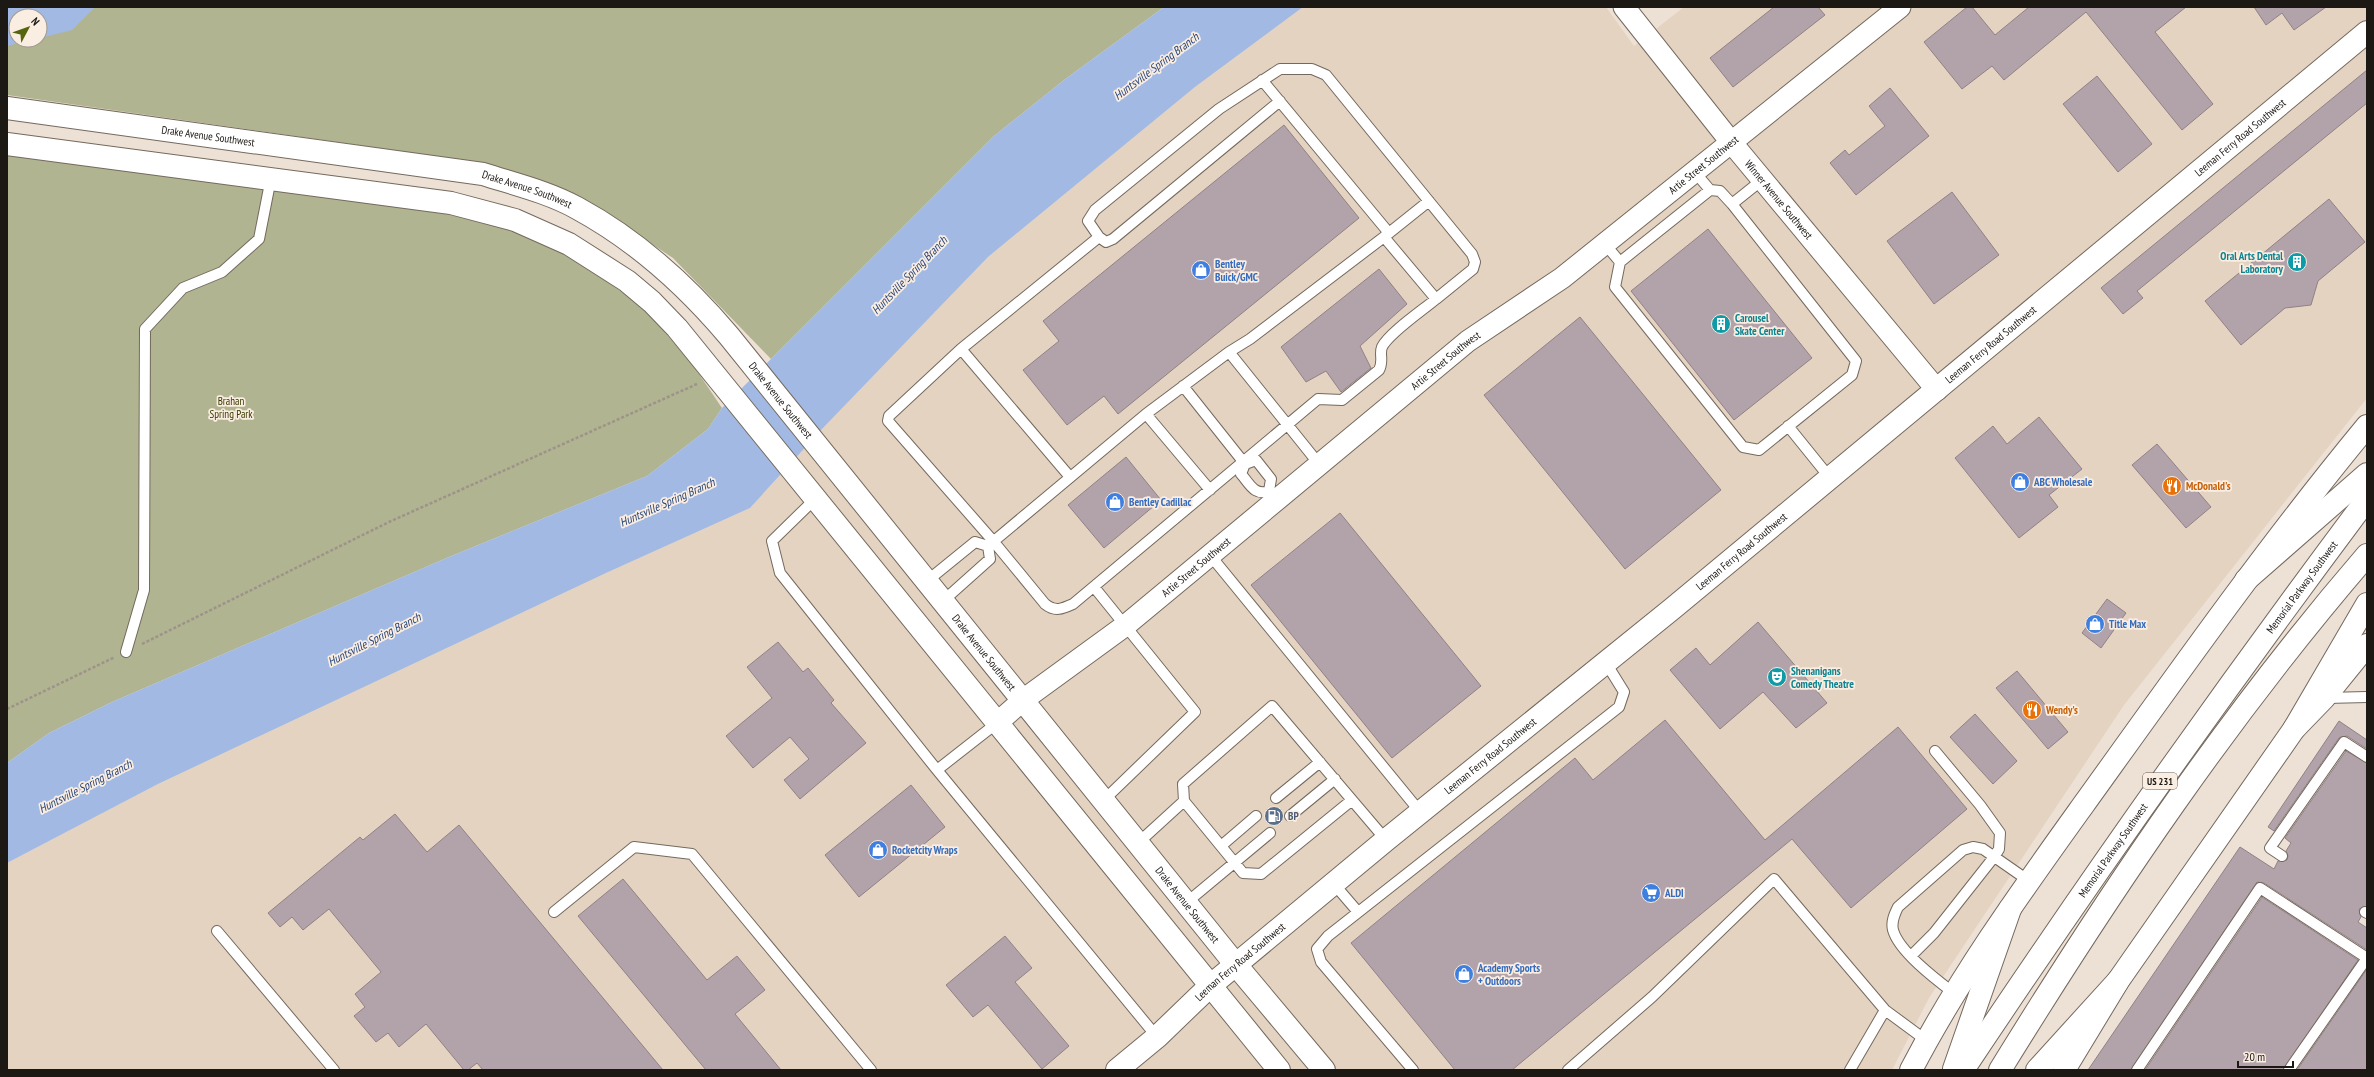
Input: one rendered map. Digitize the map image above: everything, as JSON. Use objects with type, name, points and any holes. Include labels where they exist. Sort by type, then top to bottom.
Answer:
[{"type":"main road","name":"Leeman Ferry Road Southwest","points":[[1117,1070],[1157,1037],[1210,986],[1386,840],[1606,663],[2367,32]]},
{"type":"main road","name":"Drake Avenue Southwest","points":[[7,108],[483,174],[540,193],[576,208],[630,241],[697,299],[927,581],[1236,965],[1324,1070]]},
{"type":"main road","points":[[7,144],[451,203],[515,220],[563,241],[627,281],[652,302],[717,375],[796,473],[815,499],[1279,1070]]},
{"type":"main road","points":[[1911,1070],[1955,994],[2029,881],[2246,580],[2367,426]]},
{"type":"main road","points":[[2246,580],[2367,474]]},
{"type":"main road","name":"Memorial Parkway Southwest","points":[[1963,1070],[2050,939],[2239,670],[2367,499]]},
{"type":"main road","name":"US 231","points":[[2000,1070],[2078,943],[2149,838],[2266,678],[2367,555]]},
{"type":"main road","points":[[2064,1070],[2118,981],[2294,729],[2367,604]]},
{"type":"main road","points":[[2294,729],[2324,698],[2367,645]]},
{"type":"main road","points":[[1953,1070],[2010,909]]},
{"type":"main road","points":[[2037,1070],[2118,981]]},
{"type":"street","name":"Winner Avenue Southwest","points":[[1624,7],[1730,142],[1937,390]]},
{"type":"street","name":"Artie Street Southwest","points":[[998,723],[1023,700],[1126,625],[1210,555],[1273,496],[1319,464],[1468,341],[1562,278],[1900,7]]},
{"type":"lane","points":[[1099,237],[961,349],[889,416],[888,421],[991,544],[1051,608],[1063,609],[1073,604],[1244,463],[1318,399],[1342,400],[1379,370],[1382,364],[1380,352],[1385,342],[1473,269],[1475,262],[1472,254],[1326,75],[1312,69],[1280,69],[1262,80],[1220,109],[1095,210],[1088,221],[1102,241],[1113,239],[1280,101]]},
{"type":"lane","points":[[1262,80],[1387,235],[1436,299]]},
{"type":"lane","points":[[1694,171],[1710,190],[1720,191],[1732,204],[1856,361],[1852,375],[1759,450],[1743,448],[1615,287],[1620,262],[1710,190]]},
{"type":"lane","points":[[126,652],[144,590],[145,328],[182,288],[222,272],[259,239],[271,178]]},
{"type":"lane","points":[[1732,204],[1762,180]]},
{"type":"lane","points":[[943,601],[990,559],[991,544],[1146,414],[1229,352],[1250,339],[1387,235],[1429,201]]},
{"type":"lane","points":[[1605,244],[1620,262]]},
{"type":"lane","points":[[961,349],[1070,478]]},
{"type":"lane","points":[[1229,352],[1319,464]]},
{"type":"lane","points":[[1183,386],[1244,463]]},
{"type":"lane","points":[[1146,414],[1210,490]]},
{"type":"lane","points":[[1788,426],[1830,478]]},
{"type":"lane","points":[[1256,460],[1271,479],[1273,496],[1256,492],[1241,474],[1244,463],[1256,460]]},
{"type":"lane","points":[[815,499],[772,541],[780,573],[937,770],[1157,1037]]},
{"type":"lane","points":[[927,581],[975,542],[991,544]]},
{"type":"lane","points":[[1210,555],[1421,813]]},
{"type":"lane","points":[[1094,587],[1126,625],[1194,712],[1104,800]]},
{"type":"lane","points":[[1413,1070],[1322,962],[1318,949],[1328,936],[1619,707],[1624,692],[1606,663]]},
{"type":"lane","points":[[2324,698],[2367,697]]},
{"type":"lane","points":[[1352,800],[1262,874],[1244,873],[1184,801],[1183,784],[1272,706],[1335,779],[1386,840]]},
{"type":"lane","points":[[937,770],[998,723]]},
{"type":"lane","points":[[2282,856],[2270,848],[2344,742],[2367,757]]},
{"type":"lane","points":[[1912,955],[1934,933],[1999,849],[2000,833],[1980,805],[1935,751]]},
{"type":"lane","points":[[1276,798],[1320,762]]},
{"type":"lane","points":[[1290,816],[1335,779]]},
{"type":"lane","points":[[1138,843],[1184,801]]},
{"type":"lane","points":[[1220,846],[1256,816]]},
{"type":"lane","points":[[1186,903],[1270,833]]},
{"type":"lane","points":[[554,912],[634,847],[692,854],[871,1070]]},
{"type":"lane","points":[[1955,994],[1928,973],[1899,941],[1893,930],[1892,919],[1898,907],[1963,850],[1973,847],[1983,849],[2029,881]]},
{"type":"lane","points":[[1568,1070],[1657,992],[1774,879],[1885,1010],[1927,1041]]},
{"type":"lane","points":[[1334,884],[1358,912]]},
{"type":"lane","points":[[2137,1070],[2260,888],[2367,958],[2289,1070]]},
{"type":"lane","points":[[217,931],[334,1070]]},
{"type":"lane","points":[[1850,1070],[1885,1010]]},
{"type":"path","points":[[7,709],[389,522],[717,375]]},
{"type":"shaded area","points":[[1303,7],[1606,7],[1634,46],[1684,7],[2367,7],[2367,398],[2124,705],[1929,998],[1892,1070],[7,1070],[7,863],[158,784],[606,573],[750,508],[823,428],[988,257],[1195,87]]},
{"type":"green space","points":[[7,7],[1164,7],[1064,80],[994,136],[771,359],[673,258],[600,210],[556,189],[508,170],[414,153],[7,95]]},
{"type":"green space","name":"Brahan Spring Park","points":[[7,151],[472,218],[538,239],[594,272],[644,308],[693,365],[722,408],[708,429],[647,476],[449,557],[112,702],[49,733],[7,763]]},
{"type":"water","points":[[7,7],[95,7],[72,30],[48,36],[48,8],[8,8],[7,46]]},
{"type":"water","name":"Huntsville Spring Branch","points":[[1164,7],[1303,7],[1195,87],[988,257],[823,428],[750,508],[606,573],[158,784],[7,863],[7,763],[49,733],[112,702],[449,557],[647,476],[708,429],[722,408],[994,136],[1064,80]]},
{"type":"building","points":[[1774,7],[1818,7],[1825,15],[1733,87],[1710,58]]},
{"type":"building","points":[[1967,7],[1972,7],[1995,35],[2029,7],[2186,7],[2155,32],[2213,104],[2182,130],[2086,12],[2004,80],[1992,66],[1962,89],[1924,42]]},
{"type":"building","points":[[2254,7],[2326,7],[2294,30],[2282,13],[2266,25]]},
{"type":"building","points":[[2367,70],[2367,103],[2137,291],[2143,298],[2123,314],[2101,288]]},
{"type":"building","points":[[2097,76],[2152,144],[2118,172],[2063,104]]},
{"type":"building","points":[[1890,88],[1929,136],[1856,195],[1830,163],[1845,150],[1849,155],[1885,126],[1869,106]]},
{"type":"building","name":"Bentley Buick/GMC","points":[[1284,125],[1359,218],[1118,414],[1104,396],[1067,425],[1023,370],[1059,341],[1043,321]]},
{"type":"building","points":[[1952,192],[1999,255],[1934,304],[1887,241]]},
{"type":"building","name":"Oral Arts Dental Laboratory","points":[[2329,199],[2365,242],[2318,281],[2311,305],[2285,308],[2241,345],[2205,301]]},
{"type":"building","name":"Carousel Skate Center","points":[[1708,229],[1812,358],[1734,420],[1631,291]]},
{"type":"building","points":[[1379,269],[1407,304],[1360,346],[1371,368],[1341,392],[1326,371],[1306,382],[1281,347]]},
{"type":"building","points":[[1580,317],[1721,490],[1625,569],[1484,395]]},
{"type":"building","name":"ABC Wholesale","points":[[2039,417],[2082,469],[2049,495],[2058,507],[2019,538],[1955,458],[1993,426],[2007,444]]},
{"type":"building","name":"McDonald's","points":[[2157,444],[2211,507],[2186,528],[2132,465]]},
{"type":"building","name":"Bentley Cadillac","points":[[1126,457],[1161,500],[1104,548],[1068,505]]},
{"type":"building","points":[[1340,513],[1481,686],[1392,758],[1251,585]]},
{"type":"building","name":"Title Max","points":[[2107,599],[2126,613],[2101,648],[2082,633]]},
{"type":"building","points":[[1758,622],[1827,703],[1796,728],[1763,692],[1720,729],[1670,670],[1696,648],[1710,665]]},
{"type":"building","points":[[778,642],[803,672],[808,668],[834,700],[831,703],[866,743],[800,799],[784,780],[809,759],[790,737],[753,768],[726,736],[772,698],[747,667]]},
{"type":"building","name":"Wendy's","points":[[2017,671],[2068,732],[2048,749],[1996,688]]},
{"type":"building","points":[[1975,714],[2017,761],[1993,784],[1950,737]]},
{"type":"building","points":[[1665,720],[1765,840],[1898,727],[1967,809],[1851,908],[1792,839],[1512,1070],[1455,1070],[1351,943],[1575,758],[1593,780]]},
{"type":"building","points":[[2339,721],[2367,740],[2367,749],[2347,736],[2339,738],[2274,831],[2268,827]]},
{"type":"building","points":[[2346,751],[2367,763],[2367,906],[2359,909],[2361,917],[2358,922],[2367,928],[2367,950],[2264,883],[2257,882],[2131,1070],[2088,1070],[2240,847],[2274,869],[2278,861],[2287,860],[2288,856],[2286,851],[2291,843],[2285,838]]},
{"type":"building","points":[[911,785],[945,827],[859,897],[825,855]]},
{"type":"building","points":[[395,814],[427,852],[459,825],[663,1070],[483,1070],[477,1063],[468,1070],[464,1070],[426,1024],[399,1047],[388,1033],[376,1042],[354,1016],[365,1007],[355,994],[381,972],[329,909],[303,930],[292,917],[280,927],[268,913],[360,837],[363,840]]},
{"type":"building","points":[[623,879],[707,980],[737,956],[765,990],[735,1014],[781,1070],[706,1070],[578,916]]},
{"type":"building","points":[[2262,897],[2358,960],[2283,1070],[2145,1070]]},
{"type":"building","points":[[1005,936],[1032,968],[1015,982],[1069,1046],[1042,1069],[988,1005],[973,1017],[946,985]]},
{"type":"building","points":[[2367,969],[2367,1070],[2297,1070]]},
{"type":"place","name":"Oral Arts Dental Laboratory","points":[[2297,262]]},
{"type":"place","name":"Bentley Buick/GMC","points":[[1201,270]]},
{"type":"place","name":"Carousel Skate Center","points":[[1721,324]]},
{"type":"place","name":"ABC Wholesale","points":[[2020,482]]},
{"type":"place","name":"McDonald's","points":[[2172,486]]},
{"type":"place","name":"Bentley Cadillac","points":[[1115,502]]},
{"type":"place","name":"Title Max","points":[[2095,624]]},
{"type":"place","name":"Shenanigans Comedy Theatre","points":[[1777,677]]},
{"type":"place","name":"Wendy's","points":[[2032,710]]},
{"type":"place","name":"BP","points":[[1274,816]]},
{"type":"place","name":"Rocketcity Wraps","points":[[878,850]]},
{"type":"place","name":"ALDI","points":[[1651,893]]},
{"type":"place","name":"Academy Sports + Outdoors","points":[[1464,974]]}]
